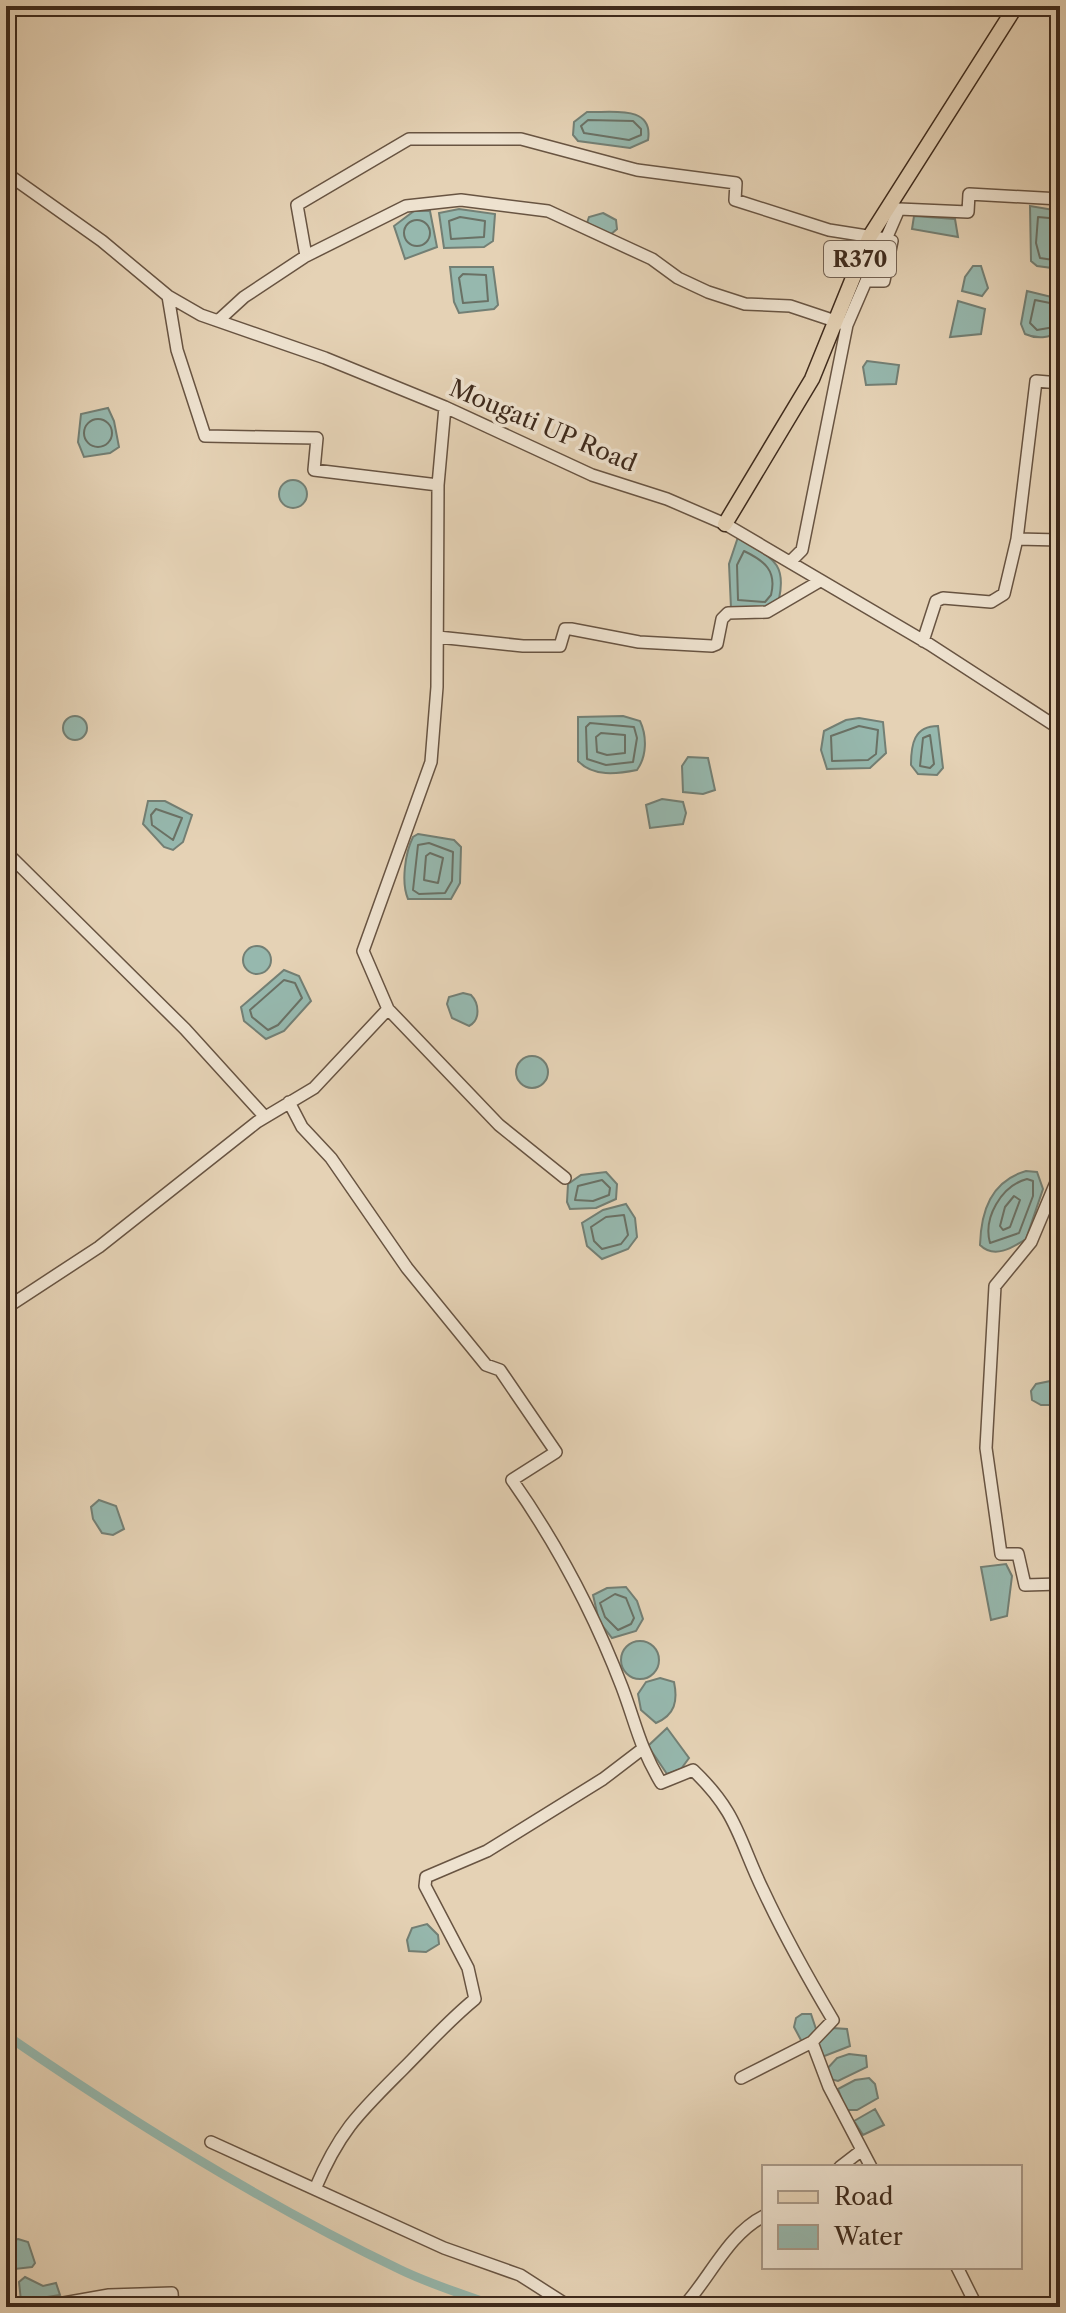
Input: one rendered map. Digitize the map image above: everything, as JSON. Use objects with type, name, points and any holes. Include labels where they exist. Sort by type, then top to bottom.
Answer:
[{"type":"main road","name":"R370","points":[[725,524],[812,379],[841,323],[870,236],[1016,6]]},
{"type":"street","points":[[306,256],[297,205],[409,139],[521,139],[637,170],[736,183],[735,200],[829,230],[892,241],[884,281],[866,281],[841,323],[802,550],[790,562]]},
{"type":"street","name":"Mougati UP Road","points":[[6,173],[102,241],[168,296],[201,315],[220,319],[445,407],[592,475],[667,499],[725,524],[923,641],[1060,729]]},
{"type":"street","points":[[886,239],[899,209],[968,212],[969,194],[1060,199]]},
{"type":"street","points":[[220,319],[244,297],[306,256],[406,206],[461,200],[548,211],[652,259],[678,278],[708,292],[745,304],[790,306],[841,323]]},
{"type":"street","points":[[168,296],[177,350],[205,436],[317,438],[314,470],[438,485]]},
{"type":"street","points":[[923,641],[936,601],[943,598],[1000,600],[1004,594],[1017,539],[1036,381],[1060,383]]},
{"type":"street","points":[[445,407],[438,485],[438,637],[431,762],[363,951],[388,1009],[499,1125],[565,1178]]},
{"type":"street","points":[[1017,539],[1060,540]]},
{"type":"street","points":[[438,637],[560,646],[565,629],[571,629],[639,642],[712,646],[717,644],[722,619],[728,613],[767,612],[820,581]]},
{"type":"street","points":[[6,852],[185,1029],[265,1117]]},
{"type":"street","points":[[6,1308],[99,1247],[265,1117],[314,1088],[388,1009]]},
{"type":"street","points":[[289,1102],[302,1127],[331,1158],[407,1268],[486,1365],[500,1370],[556,1452],[512,1480],[536,1515],[580,1594],[623,1688],[641,1750],[661,1783],[693,1770],[722,1797],[774,1912],[833,2020],[812,2042],[741,2078]]},
{"type":"street","points":[[1060,1173],[1031,1242],[995,1286],[986,1407],[986,1448],[1001,1554],[1018,1554],[1025,1585],[1060,1584]]},
{"type":"street","points":[[315,2189],[331,2151],[364,2105],[434,2034],[475,1999],[468,1968],[425,1886],[426,1877],[487,1851],[603,1779],[641,1750]]},
{"type":"street","points":[[812,2042],[825,2078],[870,2165]]},
{"type":"street","points":[[211,2142],[444,2248],[520,2275],[570,2307]]},
{"type":"street","points":[[843,2165],[862,2150]]},
{"type":"street","points":[[683,2307],[705,2283],[727,2247],[762,2218]]},
{"type":"street","points":[[958,2269],[977,2307]]},
{"type":"street","points":[[41,2307],[109,2295],[172,2293],[173,2307]]},
{"type":"water","points":[[587,112],[618,112],[638,116],[648,129],[648,140],[630,148],[578,141],[573,135],[574,122]]},
{"type":"water","points":[[1030,206],[1060,211],[1060,269],[1037,266],[1031,261]]},
{"type":"water","points":[[459,209],[495,214],[493,241],[484,247],[444,248],[439,213]]},
{"type":"water","points":[[414,211],[430,211],[437,247],[405,259],[394,226]]},
{"type":"water","points":[[603,213],[616,220],[617,229],[610,235],[587,223],[589,217]]},
{"type":"water","points":[[914,216],[955,219],[958,237],[912,229]]},
{"type":"water","points":[[973,266],[981,266],[988,288],[982,296],[962,291],[965,277]]},
{"type":"water","points":[[450,267],[493,267],[498,305],[494,309],[459,313],[454,302]]},
{"type":"water","points":[[1027,291],[1060,299],[1060,330],[1043,337],[1025,334],[1021,324]]},
{"type":"water","points":[[958,301],[985,309],[981,334],[950,337]]},
{"type":"water","points":[[867,361],[899,365],[896,384],[866,385],[863,367]]},
{"type":"water","points":[[108,408],[119,447],[110,453],[84,457],[78,442],[81,414]]},
{"type":"water","points":[[293,480],[303,484],[307,494],[303,504],[293,508],[283,504],[279,494],[283,484]]},
{"type":"water","points":[[738,537],[765,554],[777,566],[781,585],[779,599],[767,610],[731,608],[729,564]]},
{"type":"water","points":[[75,716],[83,720],[87,728],[83,736],[75,740],[67,736],[63,728],[67,720]]},
{"type":"water","points":[[623,716],[640,721],[642,727],[644,752],[637,770],[598,772],[578,761],[578,717]]},
{"type":"water","points":[[859,718],[883,722],[886,753],[870,768],[827,769],[821,750],[824,731],[846,720]]},
{"type":"water","points":[[938,726],[943,768],[937,775],[918,774],[911,765],[916,738],[924,729]]},
{"type":"water","points":[[688,757],[708,758],[715,790],[703,794],[683,792],[682,766]]},
{"type":"water","points":[[662,799],[683,802],[686,813],[683,824],[650,828],[646,805]]},
{"type":"water","points":[[148,801],[165,801],[192,815],[183,842],[173,850],[164,847],[143,824]]},
{"type":"water","points":[[418,834],[454,840],[461,847],[460,883],[451,899],[408,899],[404,877],[406,859],[413,837]]},
{"type":"water","points":[[257,946],[267,950],[271,960],[267,970],[257,974],[247,970],[243,960],[247,950]]},
{"type":"water","points":[[284,970],[299,976],[311,1001],[284,1031],[266,1039],[244,1021],[241,1007]]},
{"type":"water","points":[[463,993],[474,998],[477,1007],[476,1020],[469,1026],[452,1018],[447,1004],[449,997]]},
{"type":"water","points":[[532,1056],[544,1060],[548,1072],[544,1084],[532,1088],[520,1084],[516,1072],[520,1060]]},
{"type":"water","points":[[1026,1171],[1037,1172],[1043,1189],[1026,1239],[1003,1251],[985,1249],[980,1245],[981,1232],[990,1199],[1004,1182]]},
{"type":"water","points":[[606,1172],[617,1184],[616,1199],[596,1208],[570,1209],[567,1202],[568,1184],[581,1175]]},
{"type":"water","points":[[626,1204],[635,1218],[637,1237],[628,1249],[602,1259],[587,1246],[582,1223],[603,1210]]},
{"type":"water","points":[[1060,1379],[1060,1405],[1041,1405],[1032,1400],[1031,1391],[1036,1384]]},
{"type":"water","points":[[99,1500],[116,1506],[124,1529],[113,1535],[102,1533],[93,1519],[91,1507]]},
{"type":"water","points":[[1006,1564],[1012,1576],[1007,1616],[991,1620],[981,1567]]},
{"type":"water","points":[[626,1587],[637,1601],[643,1619],[636,1631],[612,1638],[599,1621],[593,1595],[607,1588]]},
{"type":"water","points":[[640,1641],[653,1647],[659,1660],[653,1673],[640,1679],[627,1673],[621,1660],[627,1647]]},
{"type":"water","points":[[660,1678],[674,1682],[676,1695],[671,1712],[656,1723],[641,1710],[638,1694],[646,1682]]},
{"type":"water","points":[[667,1728],[689,1758],[681,1769],[667,1774],[648,1746]]},
{"type":"water","points":[[427,1924],[438,1935],[439,1944],[426,1952],[409,1951],[407,1940],[412,1928]]},
{"type":"water","points":[[811,2014],[817,2032],[802,2042],[794,2027],[796,2018]]},
{"type":"water","points":[[832,2028],[847,2029],[850,2046],[822,2057],[816,2040]]},
{"type":"water","points":[[849,2054],[866,2056],[867,2067],[838,2081],[830,2079],[826,2070],[837,2058]]},
{"type":"water","points":[[869,2078],[875,2084],[878,2098],[857,2110],[846,2110],[838,2089],[855,2080]]},
{"type":"water","points":[[875,2109],[884,2125],[863,2135],[854,2121]]},
{"type":"water","points":[[18,2239],[28,2242],[35,2263],[32,2267],[6,2270],[6,2242]]},
{"type":"water","points":[[25,2277],[43,2286],[56,2283],[60,2295],[21,2301],[19,2282]]},
{"type":"waterway","points":[[6,2035],[150,2130],[299,2218],[413,2275],[498,2307]]}]
